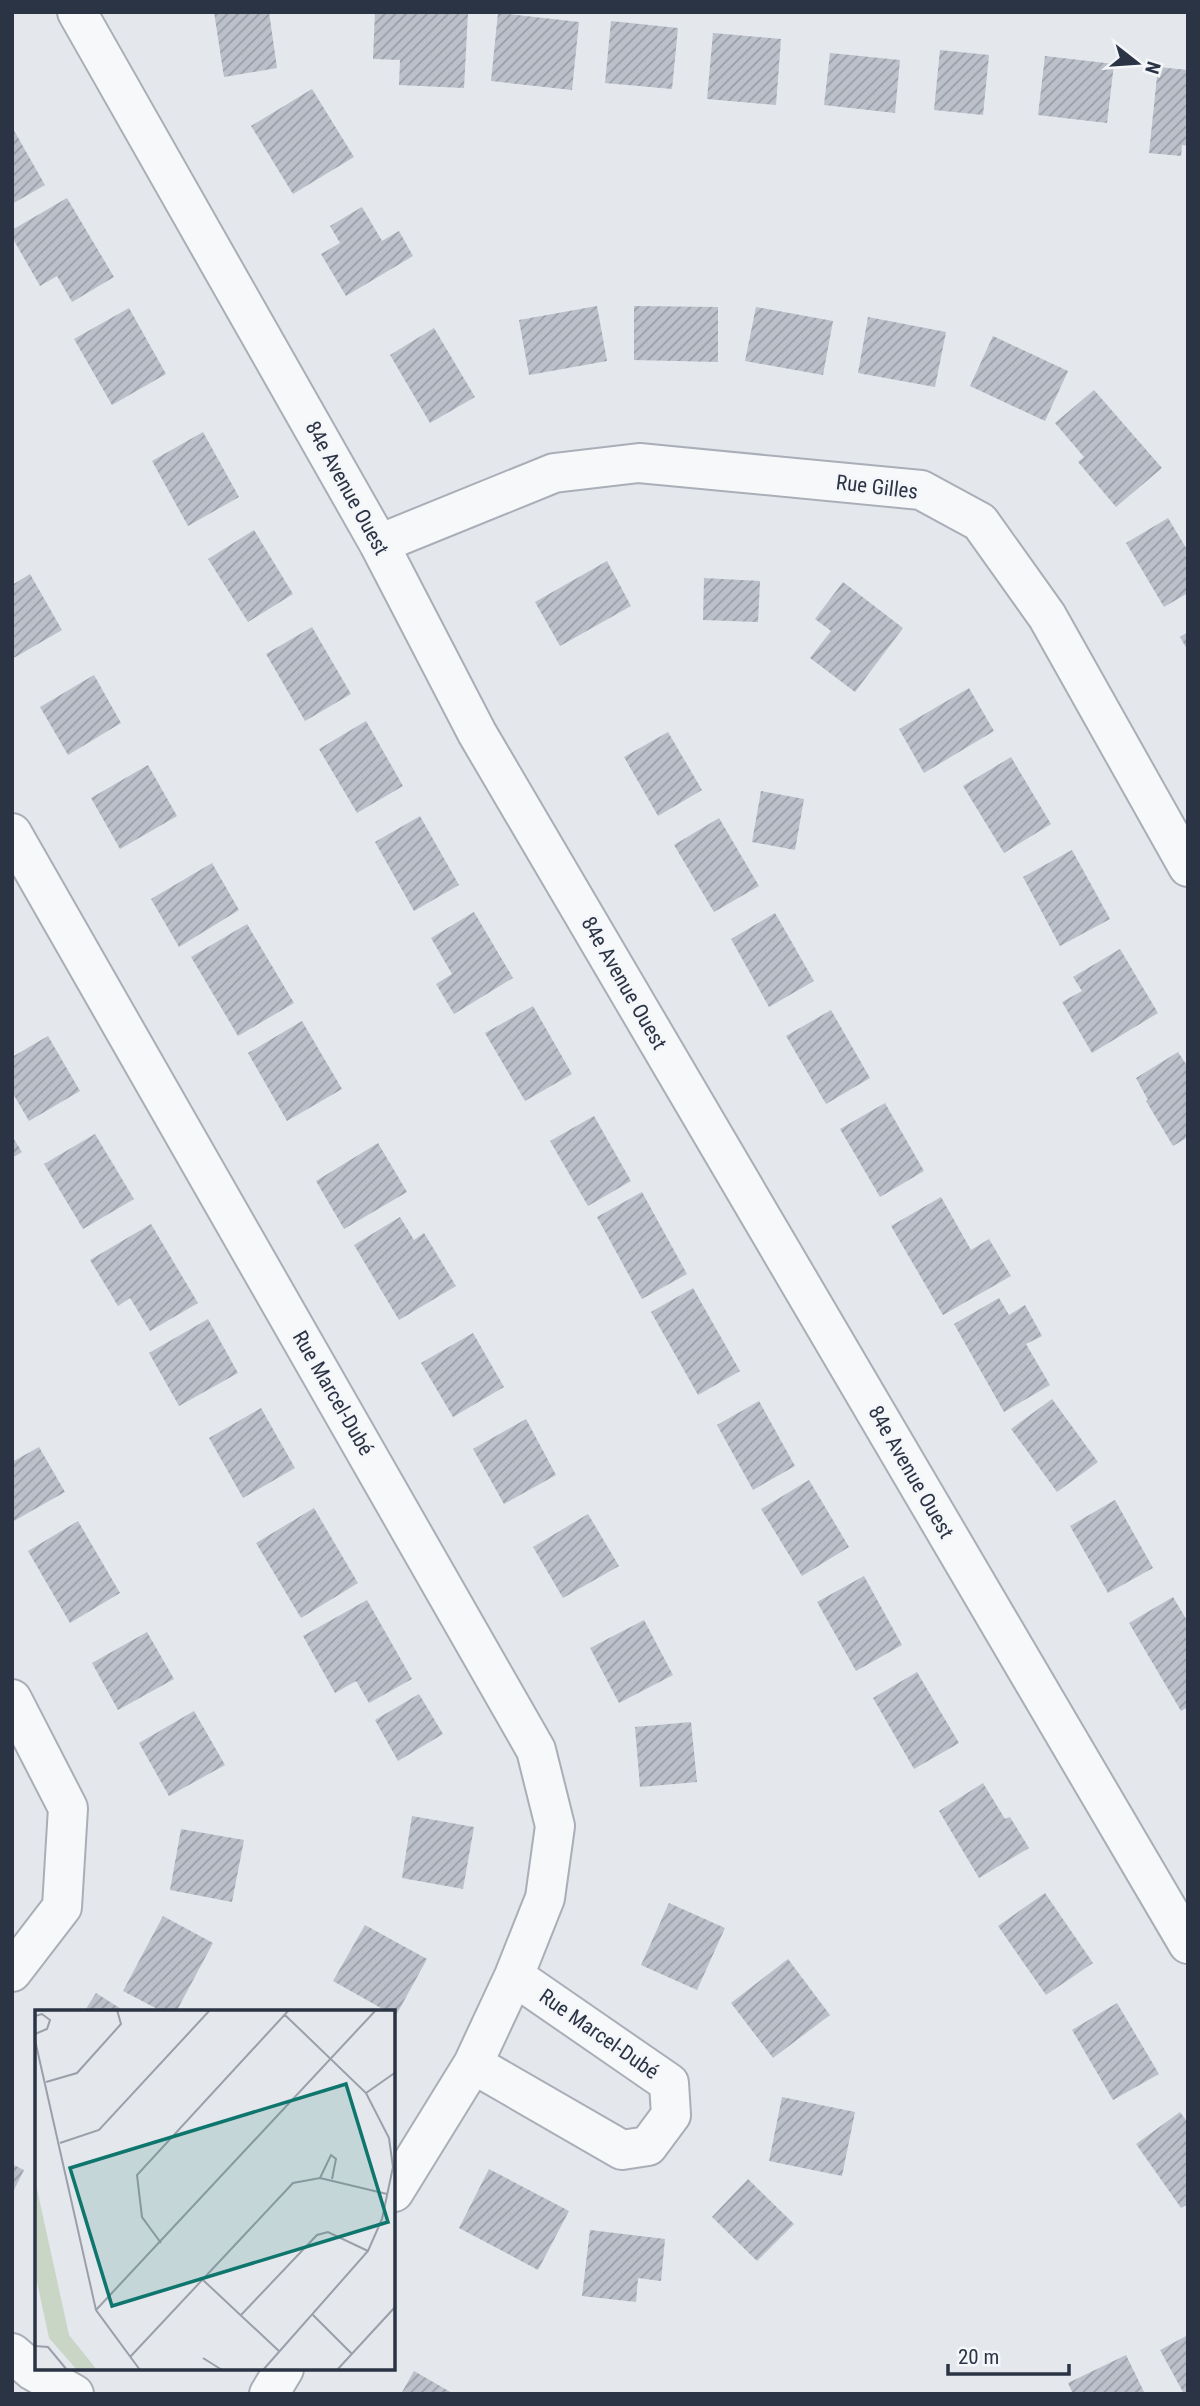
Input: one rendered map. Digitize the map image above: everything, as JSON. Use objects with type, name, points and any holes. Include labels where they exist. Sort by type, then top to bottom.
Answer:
[{"type":"street","name":"84e Avenue Ouest","points":[[77,12],[379,544],[477,733],[1188,1944]]},
{"type":"street","name":"Rue Gilles","points":[[379,544],[554,473],[639,463],[921,490],[980,522],[1047,616],[1188,867]]},
{"type":"street","name":"Rue Marcel-Dubé","points":[[12,833],[536,1749],[555,1825],[545,1898],[514,1976],[473,2064],[396,2189]]},
{"type":"street","points":[[12,1699],[68,1808],[62,1907],[12,1972]]},
{"type":"street","name":"Rue Marcel-Dubé","points":[[473,2064],[622,2150],[648,2146],[671,2115],[669,2083],[514,1976]]},
{"type":"street","points":[[12,2353],[33,2371],[74,2394]]},
{"type":"street","points":[[269,2394],[283,2371]]},
{"type":"building","points":[[214,12],[269,12],[277,68],[224,77]]},
{"type":"building","points":[[375,12],[468,13],[464,88],[399,85],[400,60],[373,59]]},
{"type":"building","points":[[498,13],[579,22],[572,90],[491,81]]},
{"type":"building","points":[[611,21],[678,28],[672,89],[605,83]]},
{"type":"building","points":[[713,33],[781,39],[776,105],[707,99]]},
{"type":"building","points":[[940,50],[989,55],[983,115],[934,110]]},
{"type":"building","points":[[830,53],[900,60],[895,113],[824,105]]},
{"type":"building","points":[[1045,56],[1114,64],[1107,123],[1038,115]]},
{"type":"building","points":[[1158,67],[1188,70],[1188,146],[1182,145],[1181,156],[1149,153]]},
{"type":"building","points":[[312,89],[354,157],[293,194],[251,126]]},
{"type":"building","points":[[12,127],[45,185],[12,204]]},
{"type":"building","points":[[67,198],[114,277],[72,302],[57,276],[40,286],[12,237],[12,230]]},
{"type":"building","points":[[362,207],[382,241],[399,231],[413,256],[346,296],[321,254],[340,243],[330,226]]},
{"type":"building","points":[[597,306],[607,361],[529,375],[519,320]]},
{"type":"building","points":[[634,306],[718,307],[718,362],[634,360]]},
{"type":"building","points":[[756,307],[833,321],[823,375],[745,361]]},
{"type":"building","points":[[129,308],[166,374],[112,405],[74,339]]},
{"type":"building","points":[[868,317],[946,332],[935,387],[858,373]]},
{"type":"building","points":[[434,328],[475,397],[430,423],[390,355]]},
{"type":"building","points":[[993,336],[1068,371],[1045,421],[970,386]]},
{"type":"building","points":[[1094,390],[1162,468],[1116,507],[1078,462],[1084,457],[1055,423]]},
{"type":"building","points":[[203,432],[239,497],[188,526],[152,461]]},
{"type":"building","points":[[1168,518],[1188,551],[1188,593],[1164,607],[1126,543]]},
{"type":"building","points":[[254,530],[293,594],[248,622],[208,559]]},
{"type":"building","points":[[607,561],[631,606],[560,646],[535,602]]},
{"type":"building","points":[[30,574],[62,630],[12,659],[12,585]]},
{"type":"building","points":[[704,578],[760,581],[758,622],[703,620]]},
{"type":"building","points":[[843,582],[903,628],[855,692],[810,658],[831,631],[815,619]]},
{"type":"building","points":[[312,627],[351,694],[305,721],[266,654]]},
{"type":"building","points":[[1188,632],[1188,651],[1180,637]]},
{"type":"building","points":[[94,675],[121,723],[68,755],[40,707]]},
{"type":"building","points":[[969,688],[994,731],[924,773],[899,729]]},
{"type":"building","points":[[366,721],[403,786],[357,813],[319,749]]},
{"type":"building","points":[[668,732],[702,790],[658,816],[624,757]]},
{"type":"building","points":[[1011,757],[1051,824],[1004,853],[963,786]]},
{"type":"building","points":[[148,765],[177,816],[120,849],[91,798]]},
{"type":"building","points":[[761,791],[804,799],[795,850],[752,842]]},
{"type":"building","points":[[420,816],[459,885],[414,911],[375,842]]},
{"type":"building","points":[[719,818],[759,886],[714,912],[674,845]]},
{"type":"building","points":[[1072,850],[1110,919],[1060,946],[1023,877]]},
{"type":"building","points":[[212,863],[239,910],[179,947],[151,899]]},
{"type":"building","points":[[474,912],[513,978],[454,1014],[436,984],[452,974],[431,938]]},
{"type":"building","points":[[775,913],[814,981],[769,1007],[731,939]]},
{"type":"building","points":[[247,924],[294,1003],[238,1036],[191,957]]},
{"type":"building","points":[[1120,949],[1158,1013],[1092,1053],[1062,1002],[1082,991],[1073,977]]},
{"type":"building","points":[[533,1006],[572,1074],[525,1101],[485,1033]]},
{"type":"building","points":[[831,1010],[870,1078],[826,1104],[786,1036]]},
{"type":"building","points":[[302,1021],[342,1089],[287,1121],[248,1053]]},
{"type":"building","points":[[48,1036],[80,1091],[29,1121],[12,1092],[12,1057]]},
{"type":"building","points":[[1178,1052],[1188,1067],[1188,1137],[1173,1146],[1146,1101],[1148,1100],[1136,1078]]},
{"type":"building","points":[[885,1103],[924,1171],[880,1197],[840,1129]]},
{"type":"building","points":[[594,1116],[631,1181],[588,1206],[550,1141]]},
{"type":"building","points":[[95,1134],[134,1199],[83,1229],[44,1164]]},
{"type":"building","points":[[12,1136],[22,1152],[12,1158]]},
{"type":"building","points":[[378,1143],[407,1192],[344,1229],[316,1181]]},
{"type":"building","points":[[642,1192],[687,1274],[642,1299],[597,1217]]},
{"type":"building","points":[[941,1197],[971,1250],[989,1239],[1011,1276],[943,1315],[891,1226]]},
{"type":"building","points":[[400,1217],[414,1240],[424,1233],[456,1286],[399,1320],[354,1245]]},
{"type":"building","points":[[151,1224],[198,1303],[150,1331],[130,1298],[118,1306],[90,1260]]},
{"type":"building","points":[[693,1288],[740,1371],[698,1395],[651,1312]]},
{"type":"building","points":[[999,1298],[1009,1315],[1025,1305],[1042,1336],[1026,1344],[1050,1385],[1004,1412],[954,1324]]},
{"type":"building","points":[[208,1319],[238,1373],[179,1406],[149,1353]]},
{"type":"building","points":[[473,1333],[504,1387],[453,1417],[421,1363]]},
{"type":"building","points":[[1052,1399],[1098,1462],[1057,1492],[1011,1429]]},
{"type":"building","points":[[759,1401],[795,1466],[753,1490],[717,1425]]},
{"type":"building","points":[[261,1408],[295,1468],[243,1498],[209,1438]]},
{"type":"building","points":[[526,1419],[556,1475],[504,1504],[473,1449]]},
{"type":"building","points":[[39,1447],[65,1492],[12,1522],[12,1462]]},
{"type":"building","points":[[809,1480],[849,1547],[802,1576],[761,1509]]},
{"type":"building","points":[[1115,1500],[1153,1568],[1108,1593],[1070,1526]]},
{"type":"building","points":[[314,1508],[358,1583],[301,1618],[256,1543]]},
{"type":"building","points":[[588,1514],[619,1566],[563,1598],[533,1547]]},
{"type":"building","points":[[78,1521],[120,1593],[70,1623],[28,1551]]},
{"type":"building","points":[[864,1576],[902,1645],[856,1671],[817,1602]]},
{"type":"building","points":[[1173,1597],[1188,1622],[1188,1707],[1181,1711],[1129,1623]]},
{"type":"building","points":[[367,1600],[412,1679],[369,1703],[356,1681],[335,1693],[303,1636]]},
{"type":"building","points":[[644,1620],[673,1675],[619,1703],[590,1648]]},
{"type":"building","points":[[147,1632],[174,1679],[118,1710],[92,1663]]},
{"type":"building","points":[[917,1672],[959,1743],[914,1769],[873,1698]]},
{"type":"building","points":[[419,1694],[443,1734],[398,1761],[375,1720]]},
{"type":"building","points":[[194,1711],[225,1765],[169,1796],[139,1743]]},
{"type":"building","points":[[691,1722],[697,1782],[640,1787],[635,1727]]},
{"type":"building","points":[[983,1783],[1005,1819],[1010,1817],[1029,1848],[979,1878],[939,1811]]},
{"type":"building","points":[[412,1816],[474,1827],[463,1889],[402,1878]]},
{"type":"building","points":[[181,1829],[244,1840],[232,1902],[170,1890]]},
{"type":"building","points":[[1045,1893],[1093,1963],[1046,1995],[998,1926]]},
{"type":"building","points":[[669,1903],[725,1928],[697,1990],[641,1965]]},
{"type":"building","points":[[163,1916],[213,1943],[177,2010],[159,2010],[123,1991]]},
{"type":"building","points":[[365,1925],[427,1959],[396,2015],[396,2010],[384,2010],[333,1981]]},
{"type":"building","points":[[788,1959],[830,2015],[773,2058],[731,2003]]},
{"type":"building","points":[[96,1993],[123,2010],[85,2010]]},
{"type":"building","points":[[1117,2003],[1159,2074],[1113,2100],[1072,2030]]},
{"type":"building","points":[[782,2097],[855,2112],[842,2176],[769,2161]]},
{"type":"building","points":[[1180,2112],[1188,2123],[1188,2204],[1181,2208],[1136,2144]]},
{"type":"building","points":[[12,2164],[24,2170],[12,2194]]},
{"type":"building","points":[[489,2169],[569,2211],[538,2270],[459,2228]]},
{"type":"building","points":[[748,2179],[794,2224],[757,2261],[712,2217]]},
{"type":"building","points":[[590,2230],[665,2239],[661,2281],[638,2278],[636,2302],[582,2296]]},
{"type":"building","points":[[1188,2335],[1188,2394],[1184,2394],[1160,2350]]},
{"type":"building","points":[[1126,2355],[1145,2394],[1073,2394],[1068,2383]]},
{"type":"building","points":[[414,2371],[454,2394],[401,2394]]}]
